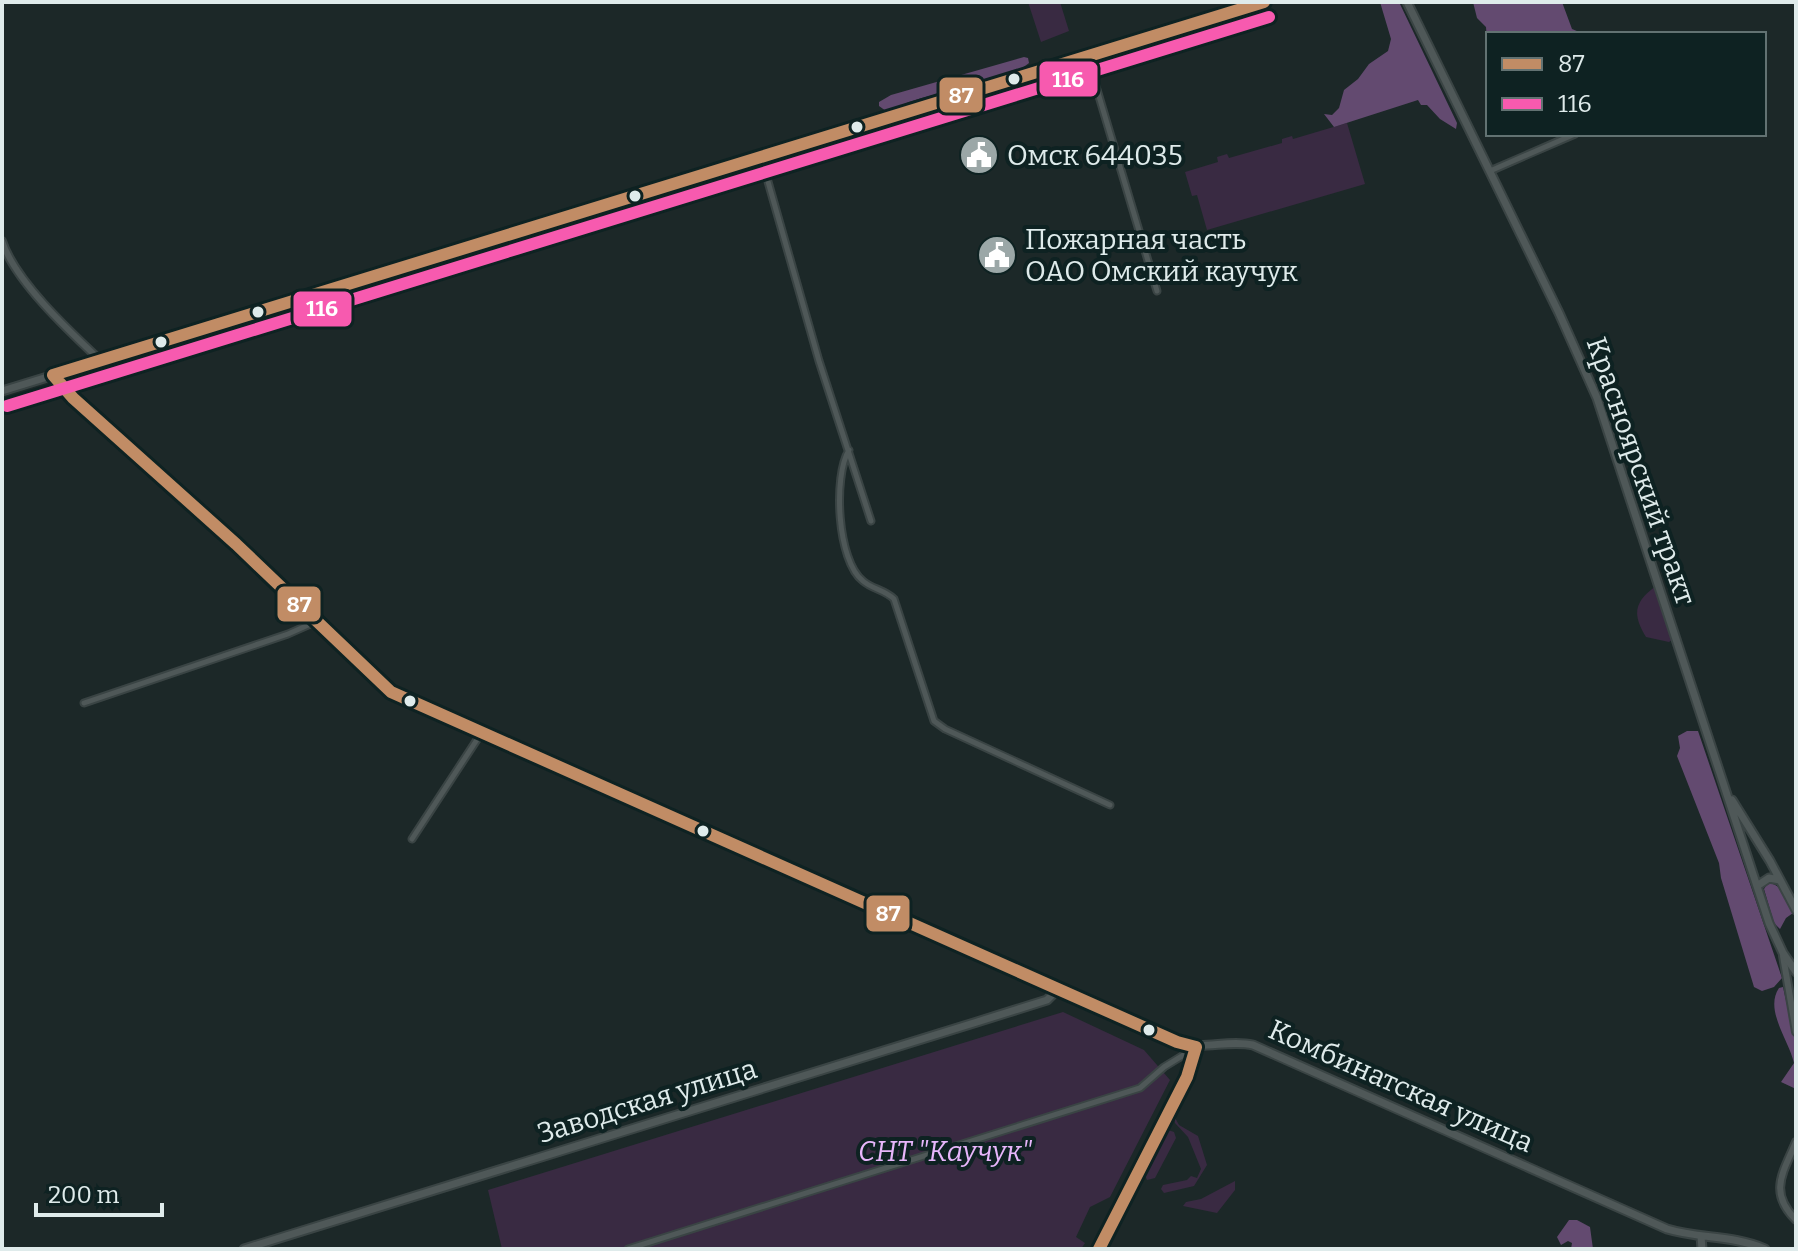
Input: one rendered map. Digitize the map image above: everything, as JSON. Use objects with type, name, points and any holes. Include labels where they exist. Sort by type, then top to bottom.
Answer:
[{"type":"main road","points":[[2,391],[1264,2]]},
{"type":"main road","name":"Красноярский тракт","points":[[1407,2],[1559,313],[1597,398],[1727,792]]},
{"type":"main road","name":"Комбинатская улица","points":[[53,375],[73,398],[236,544],[391,692],[1177,1042],[1196,1047],[1233,1042],[1261,1047],[1667,1229],[1739,1239],[1765,1249]]},
{"type":"main road","points":[[1727,792],[1796,910]]},
{"type":"main road","points":[[1727,792],[1757,886],[1783,953],[1796,972]]},
{"type":"main road","points":[[1757,886],[1769,878],[1780,880]]},
{"type":"main road","name":"Заводская улица","points":[[244,1249],[1047,1000],[1058,989]]},
{"type":"main road","points":[[1099,1249],[1187,1077],[1196,1047]]},
{"type":"main road","points":[[1701,1236],[1702,1249]]},
{"type":"street","points":[[1087,56],[1157,291]]},
{"type":"street","points":[[1490,171],[1570,136]]},
{"type":"street","points":[[761,157],[819,361],[871,521]]},
{"type":"street","points":[[2,241],[18,272],[66,330],[100,360]]},
{"type":"street","points":[[849,450],[844,461],[840,513],[846,547],[855,572],[863,582],[894,599],[934,721],[945,729],[1110,805]]},
{"type":"street","points":[[84,703],[288,634],[316,621]]},
{"type":"street","points":[[412,839],[482,732]]},
{"type":"street","points":[[1783,953],[1796,1032]]},
{"type":"street","points":[[628,1249],[1140,1088],[1164,1067],[1196,1047]]},
{"type":"street","points":[[1796,1142],[1779,1192],[1782,1202],[1796,1220]]},
{"type":"green space","points":[[1028,2],[1060,2],[1069,31],[1041,42]]},
{"type":"green space","points":[[1347,123],[1365,184],[1207,230],[1197,195],[1192,196],[1185,172],[1218,162],[1217,157],[1227,154],[1229,158],[1282,143],[1282,139],[1292,136],[1293,139]]},
{"type":"green space","points":[[1656,586],[1673,639],[1669,642],[1646,637],[1637,615],[1639,603]]},
{"type":"green space","name":"СНТ \"Каучук\"","points":[[1063,1012],[1144,1050],[1170,1080],[1110,1197],[1090,1207],[1076,1237],[1085,1243],[1081,1249],[502,1249],[488,1190]]},
{"type":"green space","points":[[1174,1116],[1179,1125],[1198,1136],[1207,1165],[1194,1186],[1164,1193],[1161,1189],[1163,1185],[1187,1180],[1191,1176],[1197,1178],[1201,1169],[1188,1137],[1175,1123]]},
{"type":"green space","points":[[1168,1130],[1174,1132],[1176,1138],[1155,1178],[1147,1180],[1144,1173]]},
{"type":"green space","points":[[1235,1181],[1235,1190],[1217,1213],[1183,1206],[1186,1202],[1201,1199]]},
{"type":"shaded area","points":[[1380,2],[1399,2],[1457,123],[1456,129],[1418,100],[1334,127],[1324,114],[1332,115],[1339,108],[1344,90],[1358,79],[1369,64],[1388,51],[1391,39]]},
{"type":"shaded area","points":[[1473,2],[1562,2],[1572,29],[1579,32],[1486,32],[1486,27],[1477,18]]},
{"type":"shaded area","points":[[1028,58],[1029,63],[1004,76],[886,111],[879,106],[879,102],[891,95]]},
{"type":"shaded area","points":[[1687,731],[1698,731],[1782,978],[1774,987],[1762,991],[1754,987],[1719,863],[1677,756],[1680,748],[1678,736]]},
{"type":"shaded area","points":[[1768,883],[1778,886],[1793,913],[1780,929],[1774,923],[1764,889]]},
{"type":"shaded area","points":[[1783,987],[1796,1046],[1796,1089],[1781,1082],[1794,1063],[1774,1006],[1779,988]]},
{"type":"shaded area","points":[[1569,1220],[1577,1220],[1590,1227],[1593,1249],[1571,1249],[1572,1243],[1568,1241],[1561,1245],[1557,1237]]},
{"type":"transit line","name":"87","points":[[53,375],[1264,2]]},
{"type":"transit line","name":"116","points":[[7,406],[1269,17]]},
{"type":"transit line","name":"87","points":[[53,375],[73,398],[236,544],[391,692],[1177,1042],[1196,1047]]},
{"type":"transit line","name":"87","points":[[1099,1249],[1187,1077],[1196,1047]]},
{"type":"place","name":"Омск 644035","points":[[979,155]]},
{"type":"place","name":"Пожарная часть ОАО Омский каучук","points":[[997,255]]}]
